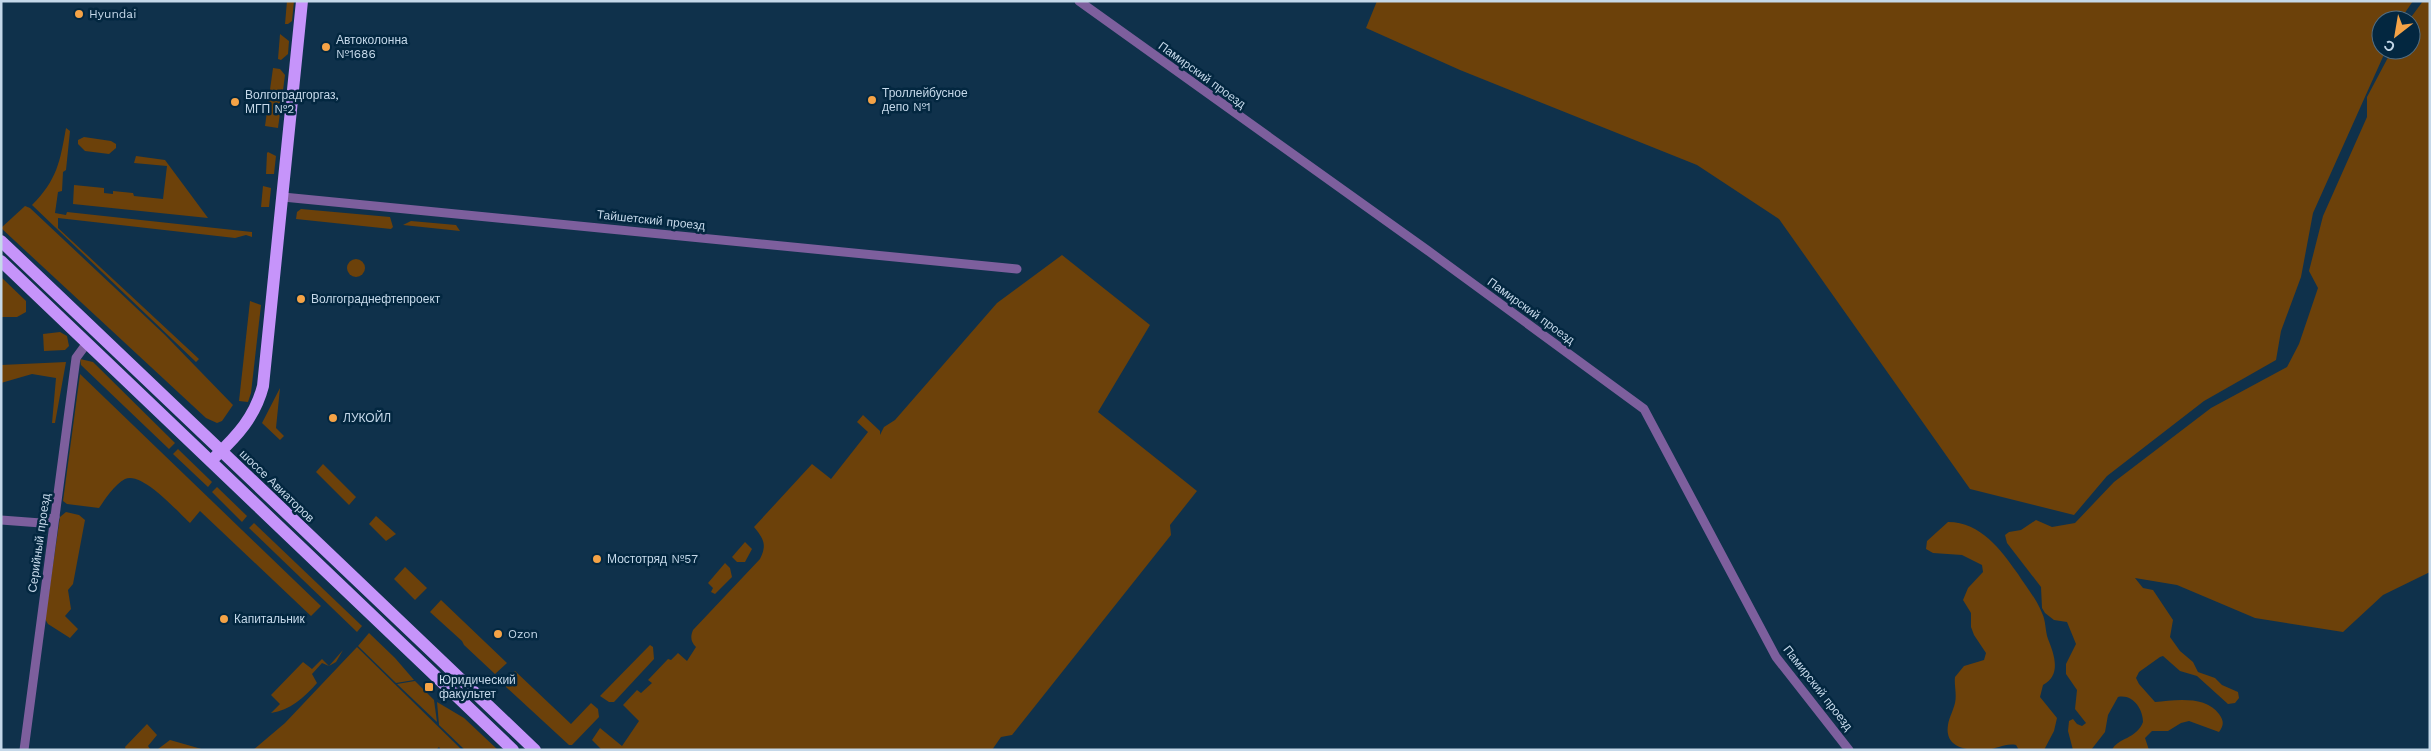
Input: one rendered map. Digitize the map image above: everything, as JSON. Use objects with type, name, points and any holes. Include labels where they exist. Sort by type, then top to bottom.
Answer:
[{"type":"main road","points":[[209,462],[251,418],[259,403],[264,386],[302,1]]},
{"type":"main road","name":"шоссе Авиаторов","points":[[1,242],[534,750]]},
{"type":"main road","points":[[1,261],[209,462],[513,750]]},
{"type":"street","name":"Памирский проезд","points":[[1078,1],[1419,244],[1644,409],[1776,657],[1849,750]]},
{"type":"street","name":"Тайшетский проезд","points":[[283,197],[1017,269]]},
{"type":"street","name":"Серийный проезд","points":[[24,750],[76,358],[88,343]]},
{"type":"street","points":[[1,520],[41,523],[55,517]]},
{"type":"shaded area","points":[[287,1],[294,1],[292,21],[285,24]]},
{"type":"shaded area","points":[[1377,1],[2413,1],[2407,10],[2371,10],[2371,60],[2382,60],[2313,213],[2301,277],[2281,331],[2276,360],[2204,401],[2107,476],[2074,515],[1970,489],[1779,219],[1697,165],[1460,70],[1366,28]]},
{"type":"shaded area","points":[[2423,1],[2430,1],[2430,572],[2383,595],[2343,632],[2255,618],[2177,585],[2135,578],[2143,588],[2153,590],[2173,620],[2170,637],[2180,651],[2193,662],[2198,672],[2215,678],[2222,685],[2238,692],[2239,698],[2235,703],[2228,704],[2197,676],[2180,671],[2163,656],[2139,672],[2136,678],[2139,684],[2155,702],[2189,700],[2198,701],[2213,708],[2223,721],[2219,732],[2189,721],[2181,723],[2168,731],[2152,731],[2145,738],[2149,750],[2112,750],[2118,743],[2136,732],[2143,722],[2141,712],[2133,700],[2118,697],[2108,715],[2105,732],[2091,750],[2073,750],[2068,731],[2069,721],[2073,719],[2082,726],[2086,723],[2075,709],[2077,690],[2066,674],[2066,664],[2076,644],[2067,622],[2054,620],[2045,613],[2042,608],[2041,587],[2007,543],[2005,535],[2009,532],[2021,530],[2036,520],[2052,527],[2075,523],[2114,482],[2211,408],[2287,367],[2299,344],[2318,288],[2309,271],[2323,216],[2367,117],[2367,97],[2387,60],[2421,60],[2421,10],[2416,10]]},
{"type":"shaded area","points":[[280,34],[289,41],[288,54],[281,60],[278,59]]},
{"type":"shaded area","points":[[273,68],[280,69],[285,75],[278,128],[265,126]]},
{"type":"shaded area","points":[[66,128],[70,131],[66,170],[63,172],[62,191],[58,192],[55,213],[66,215],[67,212],[252,232],[252,237],[246,235],[235,238],[58,218],[58,228],[199,359],[196,362],[32,205],[47,187],[56,170]]},
{"type":"shaded area","points":[[84,137],[111,141],[116,144],[116,148],[109,154],[85,151],[78,144],[78,140]]},
{"type":"shaded area","points":[[268,152],[276,156],[274,174],[266,174]]},
{"type":"shaded area","points":[[136,156],[165,160],[208,218],[73,204],[74,185],[104,188],[104,193],[113,194],[113,191],[133,193],[134,196],[163,199],[167,166],[134,163]]},
{"type":"shaded area","points":[[263,186],[271,188],[269,207],[261,207]]},
{"type":"shaded area","points":[[25,206],[30,208],[165,335],[233,405],[222,421],[217,423],[206,418],[1,228]]},
{"type":"shaded area","points":[[301,209],[390,217],[393,227],[391,229],[296,219],[297,212]]},
{"type":"shaded area","points":[[411,221],[456,225],[460,231],[403,225]]},
{"type":"shaded area","points":[[1062,255],[1150,325],[1098,412],[1197,491],[1170,525],[1171,535],[1012,735],[1001,737],[992,750],[602,750],[592,740],[600,728],[622,746],[639,721],[623,705],[637,690],[641,693],[652,683],[648,680],[668,659],[671,660],[678,653],[687,661],[696,647],[691,639],[693,630],[760,559],[764,546],[760,535],[754,527],[812,464],[831,479],[868,432],[857,422],[863,415],[880,431],[880,435],[884,427],[895,420],[997,303]]},
{"type":"shaded area","points":[[352,259],[360,259],[365,264],[363,275],[352,277],[347,272],[347,264]]},
{"type":"shaded area","points":[[1,277],[26,301],[26,312],[17,317],[1,317]]},
{"type":"shaded area","points":[[250,301],[261,305],[251,393],[248,402],[239,401]]},
{"type":"shaded area","points":[[60,332],[67,336],[69,346],[65,350],[44,351],[43,334]]},
{"type":"shaded area","points":[[80,359],[93,362],[175,443],[169,449],[81,365]]},
{"type":"shaded area","points":[[66,362],[55,423],[52,423],[56,378],[32,374],[1,383],[1,365]]},
{"type":"shaded area","points":[[80,374],[321,606],[311,616],[200,511],[190,523],[169,502],[141,481],[132,478],[125,479],[110,492],[99,508],[67,504],[63,501]]},
{"type":"shaded area","points":[[280,388],[276,428],[284,436],[280,440],[262,423]]},
{"type":"shaded area","points":[[178,449],[212,482],[208,487],[173,454]]},
{"type":"shaded area","points":[[323,464],[356,497],[349,505],[316,472]]},
{"type":"shaded area","points":[[217,487],[247,516],[242,522],[212,492]]},
{"type":"shaded area","points":[[66,512],[79,515],[85,520],[73,584],[68,590],[71,609],[65,616],[78,629],[70,638],[48,624],[45,619],[60,517]]},
{"type":"shaded area","points":[[376,516],[396,534],[386,541],[369,524]]},
{"type":"shaded area","points":[[1948,522],[1960,523],[1970,527],[1989,539],[2018,574],[2037,602],[2043,616],[2054,658],[2055,670],[2049,681],[2043,685],[2040,697],[2057,718],[2054,731],[2044,750],[2019,750],[2016,745],[2005,745],[1994,749],[1972,750],[1959,747],[1950,739],[1948,725],[1956,700],[1955,677],[1964,666],[1984,660],[1986,653],[1974,635],[1971,627],[1971,613],[1963,600],[1968,588],[1983,572],[1982,565],[1962,555],[1933,553],[1926,549],[1927,541]]},
{"type":"shaded area","points":[[254,523],[362,626],[357,632],[249,528]]},
{"type":"shaded area","points":[[745,542],[752,549],[745,562],[737,562],[732,557]]},
{"type":"shaded area","points":[[725,563],[730,568],[732,577],[715,594],[711,592],[713,588],[708,583]]},
{"type":"shaded area","points":[[405,567],[427,588],[415,600],[394,579]]},
{"type":"shaded area","points":[[441,600],[507,663],[495,674],[430,612]]},
{"type":"shaded area","points":[[369,633],[414,680],[396,683],[358,646]]},
{"type":"shaded area","points":[[650,645],[653,647],[654,659],[614,702],[609,702],[600,696]]},
{"type":"shaded area","points":[[357,647],[462,750],[441,750],[439,747],[436,750],[253,750],[285,723]]},
{"type":"shaded area","points":[[343,650],[336,662],[329,666]]},
{"type":"shaded area","points":[[322,659],[329,666],[322,663],[312,674],[317,683],[307,694],[290,706],[271,713],[280,704],[271,695],[303,662],[312,669]]},
{"type":"shaded area","points":[[515,671],[571,724],[591,703],[598,709],[599,717],[572,745],[569,745],[506,687],[506,683]]},
{"type":"shaded area","points":[[415,681],[434,700],[437,722],[397,684]]},
{"type":"shaded area","points":[[437,702],[464,718],[498,750],[465,750],[439,725]]},
{"type":"shaded area","points":[[147,724],[157,735],[148,746],[150,749],[158,749],[170,740],[205,750],[126,750],[125,747]]},
{"type":"place","name":"Hyundai","points":[[79,14]]},
{"type":"place","name":"Автоколонна №1686","points":[[326,47]]},
{"type":"place","name":"Троллейбусное депо №1","points":[[872,100]]},
{"type":"place","name":"Волгоградгоргаз, МГП №2","points":[[235,102]]},
{"type":"place","name":"Волгограднефтепроект","points":[[301,299]]},
{"type":"place","name":"ЛУКОЙЛ","points":[[333,418]]},
{"type":"place","name":"Мостотряд №57","points":[[597,559]]},
{"type":"place","name":"Капитальник","points":[[224,619]]},
{"type":"place","name":"Ozon","points":[[498,634]]},
{"type":"place","name":"Юридический факультет","points":[[429,687]]}]
